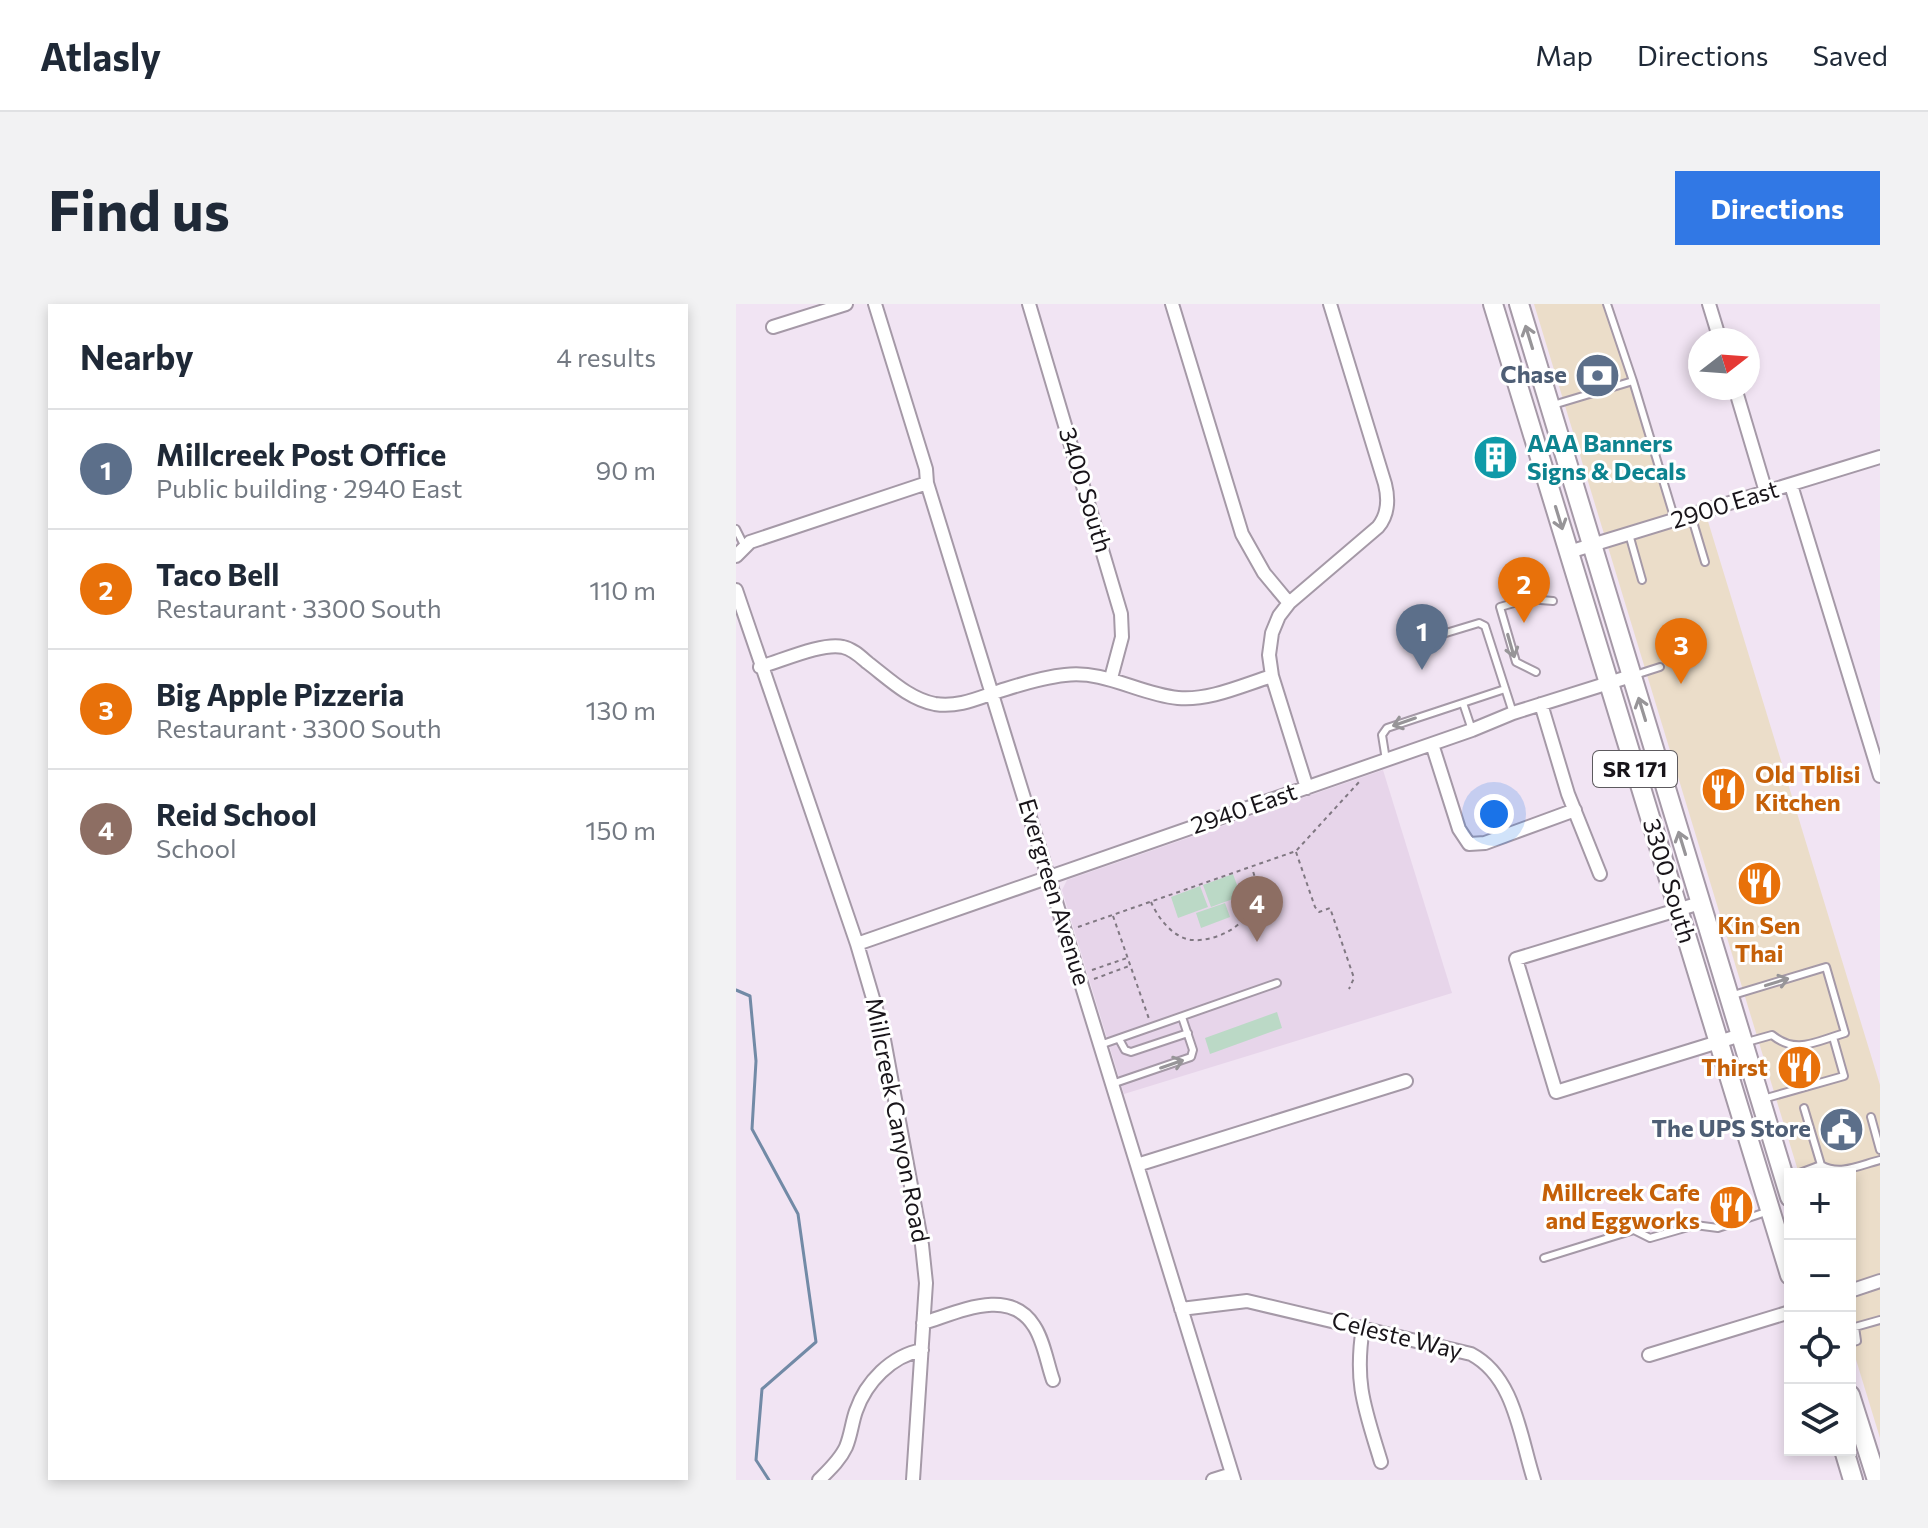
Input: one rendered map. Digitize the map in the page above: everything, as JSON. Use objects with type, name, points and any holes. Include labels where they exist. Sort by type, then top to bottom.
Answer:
[{"type":"main road","name":"3300 South","points":[[1519,304],[1700,903],[1785,1168]]},
{"type":"main road","name":"3300 South","points":[[1489,309],[1569,552],[1784,1256]]},
{"type":"main road","points":[[1856,1414],[1875,1475]]},
{"type":"main road","points":[[1845,1456],[1850,1479]]},
{"type":"street","points":[[773,327],[846,304]]},
{"type":"street","name":"Evergreen Avenue","points":[[875,304],[926,469],[927,483],[1233,1477]]},
{"type":"street","name":"3400 South","points":[[1029,304],[1121,614],[1122,637],[1111,678]]},
{"type":"street","points":[[1172,304],[1242,534],[1264,573],[1289,603]]},
{"type":"street","points":[[1307,788],[1272,676],[1269,655],[1272,633],[1289,603],[1366,540],[1383,521],[1388,503],[1385,484],[1330,304]]},
{"type":"street","points":[[1709,304],[1716,328]]},
{"type":"street","points":[[1739,400],[1766,492]]},
{"type":"street","name":"2900 East","points":[[1569,552],[1880,457]]},
{"type":"street","points":[[740,550],[927,483]]},
{"type":"street","points":[[1791,485],[1880,776]]},
{"type":"street","name":"Millcreek Canyon Road","points":[[736,590],[857,944],[882,1029],[922,1245],[926,1283],[913,1480]]},
{"type":"street","points":[[760,667],[826,647],[842,646],[855,652],[918,699],[954,705],[1067,674],[1093,674],[1181,699],[1208,696],[1272,676]]},
{"type":"street","name":"2940 East","points":[[857,944],[1472,730],[1513,713],[1631,676]]},
{"type":"street","points":[[1541,704],[1575,810],[1600,874]]},
{"type":"street","points":[[1432,744],[1459,829],[1469,844],[1485,843],[1575,810]]},
{"type":"street","points":[[1700,903],[1516,959],[1556,1092],[1719,1042],[1742,1039]]},
{"type":"street","points":[[1137,1165],[1406,1081]]},
{"type":"street","points":[[1856,1289],[1880,1281]]},
{"type":"street","name":"Celeste Way","points":[[1181,1309],[1247,1301],[1471,1354],[1490,1367],[1508,1395],[1534,1480]]},
{"type":"street","points":[[923,1323],[994,1303],[1013,1307],[1034,1326],[1053,1380]]},
{"type":"street","points":[[1649,1355],[1784,1314]]},
{"type":"street","points":[[1363,1327],[1359,1379],[1381,1462]]},
{"type":"street","points":[[819,1480],[846,1447],[856,1410],[872,1382],[900,1357],[922,1350]]},
{"type":"street","points":[[1213,1480],[1233,1477]]},
{"type":"lane","points":[[1607,304],[1675,520]]},
{"type":"lane","points":[[1550,406],[1633,381]]},
{"type":"lane","points":[[1691,515],[1705,562]]},
{"type":"lane","points":[[736,529],[740,550]]},
{"type":"lane","points":[[1629,534],[1642,580]]},
{"type":"lane","points":[[1536,672],[1516,662],[1500,607],[1528,599],[1553,601]]},
{"type":"lane","points":[[1436,636],[1479,623],[1485,626],[1513,713]]},
{"type":"lane","points":[[1631,676],[1660,667]]},
{"type":"lane","points":[[1386,760],[1382,735],[1387,728],[1505,689]]},
{"type":"lane","points":[[1463,703],[1472,730]]},
{"type":"lane","points":[[1729,996],[1826,967],[1845,1033],[1799,1046],[1783,1045],[1772,1035],[1742,1039]]},
{"type":"lane","points":[[1100,1045],[1277,983]]},
{"type":"lane","points":[[1112,1084],[1191,1057],[1193,1050],[1182,1017]]},
{"type":"lane","points":[[1119,1039],[1125,1050],[1131,1052],[1188,1033]]},
{"type":"lane","points":[[1761,1100],[1844,1076],[1833,1037]]},
{"type":"lane","points":[[1804,1108],[1821,1165],[1831,1171],[1842,1171],[1880,1160]]},
{"type":"lane","points":[[1871,1117],[1880,1150]]},
{"type":"lane","points":[[1815,1168],[1821,1165]]},
{"type":"lane","points":[[1544,1258],[1634,1230],[1650,1238],[1695,1225],[1718,1228],[1770,1211]]},
{"type":"lane","points":[[1856,1327],[1880,1320]]},
{"type":"lane","points":[[1850,1479],[1875,1475]]},
{"type":"path","points":[[1065,931],[1296,851],[1366,775],[1364,768]]},
{"type":"path","points":[[1296,851],[1315,907],[1319,912],[1330,908],[1354,978],[1349,989]]},
{"type":"path","points":[[1151,902],[1164,923],[1192,940],[1234,929],[1245,920],[1251,902],[1261,897],[1251,866]]},
{"type":"path","points":[[1112,915],[1151,1027]]},
{"type":"path","points":[[1091,970],[1127,958]]},
{"type":"path","points":[[1081,983],[1130,966]]},
{"type":"shaded area","points":[[1534,304],[1612,304],[1681,524],[1707,518],[1880,1085],[1880,1438],[1856,1360],[1856,1168],[1797,1168]]},
{"type":"shaded area","points":[[1383,770],[1452,993],[1124,1094],[1062,890],[1067,880]]},
{"type":"green space","points":[[1233,874],[1241,896],[1211,907],[1203,885]]},
{"type":"green space","points":[[1200,886],[1208,907],[1178,918],[1171,897]]},
{"type":"green space","points":[[1225,903],[1230,917],[1201,928],[1196,913]]},
{"type":"green space","points":[[1277,1012],[1282,1028],[1210,1054],[1205,1038]]},
{"type":"waterway","points":[[736,990],[750,996],[756,1061],[752,1129],[798,1214],[816,1342],[762,1389],[756,1460],[769,1480]]},
{"type":"place","name":"Chase","points":[[1598,375]]},
{"type":"place","name":"AAA Banners Signs & Decals","points":[[1496,458]]},
{"type":"place","name":"Taco Bell","points":[[1524,623]]},
{"type":"place","name":"Millcreek Post Office","points":[[1422,670]]},
{"type":"place","name":"Big Apple Pizzeria","points":[[1681,684]]},
{"type":"place","name":"Old Tblisi Kitchen","points":[[1724,789]]},
{"type":"place","name":"Kin Sen Thai","points":[[1759,884]]},
{"type":"place","name":"Reid School","points":[[1257,942]]},
{"type":"place","name":"Thirst","points":[[1799,1068]]},
{"type":"place","name":"The UPS Store","points":[[1842,1129]]},
{"type":"place","name":"Millcreek Cafe and Eggworks","points":[[1731,1207]]}]
